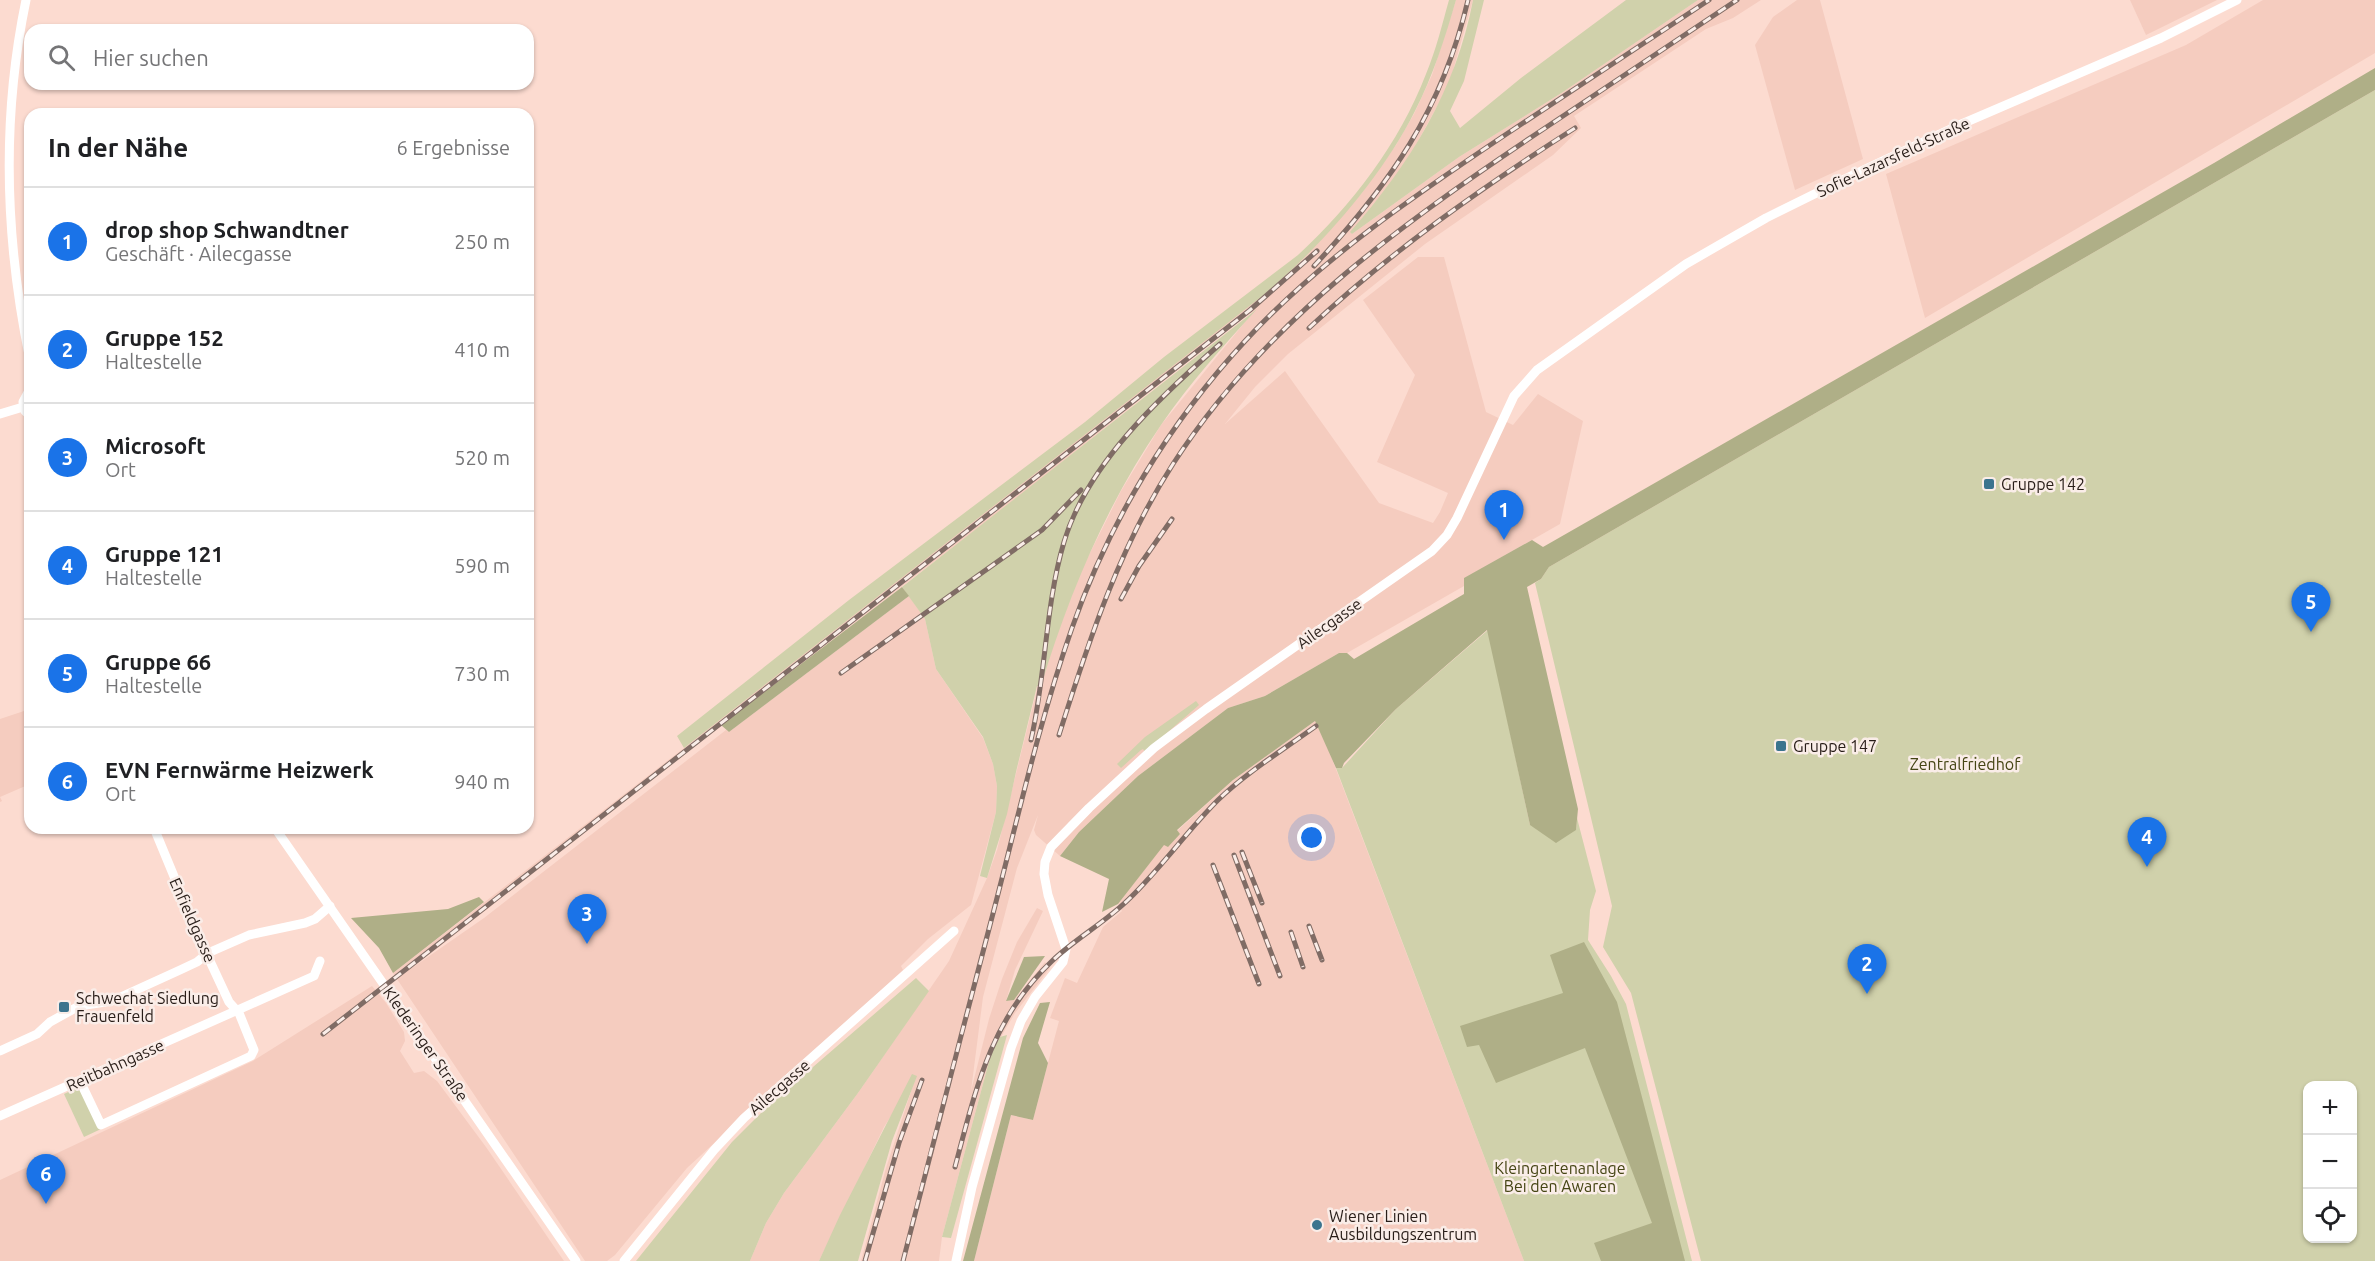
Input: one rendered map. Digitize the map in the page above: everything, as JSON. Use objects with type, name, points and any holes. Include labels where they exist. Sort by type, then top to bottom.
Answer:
[{"type":"street","points":[[24,331],[17,297],[9,216],[9,147],[13,78],[26,0]]},
{"type":"street","name":"Sofie-Lazarsfeld-Straße","points":[[1567,346],[1686,264],[1766,218],[1957,126],[2162,38],[2237,0]]},
{"type":"street","name":"Ailecgasse","points":[[956,1261],[972,1187],[1011,1048],[1021,1021],[1035,997],[1063,962],[1066,948],[1048,895],[1044,874],[1045,862],[1051,847],[1154,748],[1432,551],[1447,535],[1457,518],[1514,396],[1537,370],[1567,346]]},
{"type":"street","points":[[0,414],[23,407],[24,396]]},
{"type":"street","name":"Enfieldgasse","points":[[80,1081],[101,1125],[251,1056],[254,1050],[239,1013],[229,1002],[202,944],[156,834]]},
{"type":"street","name":"Klederinger Straße","points":[[279,834],[576,1261]]},
{"type":"street","points":[[0,1051],[38,1034],[50,1022],[79,1006],[112,1000],[182,969],[208,953],[249,935],[315,919],[330,906]]},
{"type":"street","name":"Ailecgasse","points":[[624,1261],[714,1150],[744,1118],[954,931]]},
{"type":"street","name":"Reitbahngasse","points":[[0,1116],[314,976],[320,962]]},
{"type":"shaded area","points":[[1456,0],[1473,0],[1449,85],[1413,150],[1394,179],[1351,232],[1352,234],[1459,157],[1563,92],[1698,0],[1761,0],[1733,18],[1706,29],[1574,116],[1581,128],[1553,155],[1425,244],[1288,354],[1255,387],[1225,424],[1285,371],[1379,503],[1433,523],[1448,493],[1377,462],[1415,375],[1363,300],[1418,257],[1444,257],[1486,412],[1513,425],[1538,394],[1583,421],[1560,524],[1465,578],[1464,586],[1347,653],[1339,653],[1265,696],[1228,708],[1138,776],[1079,832],[1060,856],[1036,835],[1034,830],[1038,815],[1017,868],[983,997],[971,1091],[989,1019],[1002,979],[1017,942],[1037,908],[1043,911],[1015,970],[1006,1001],[1014,1000],[1045,962],[1050,968],[1015,1013],[991,1054],[942,1237],[939,1261],[861,1261],[886,1168],[916,1076],[884,1127],[819,1261],[750,1261],[766,1223],[784,1193],[858,1093],[949,961],[987,878],[997,850],[1038,685],[1080,573],[1121,491],[1161,425],[1254,311],[1230,328],[1012,502],[721,725],[412,968],[484,918],[726,730],[729,732],[909,596],[925,619],[936,669],[983,738],[993,764],[997,786],[996,812],[971,905],[928,939],[901,966],[903,970],[687,1168],[615,1255],[607,1261],[585,1261],[393,973],[1278,282],[1305,257],[1361,194],[1396,145],[1414,114],[1432,75]]},
{"type":"shaded area","points":[[1797,0],[1820,0],[1863,159],[1795,190],[1755,45],[1773,17]]},
{"type":"shaded area","points":[[2130,0],[2217,0],[2146,35]]},
{"type":"shaded area","points":[[2263,0],[2375,0],[2375,53],[1925,318],[1886,174],[2186,45]]},
{"type":"shaded area","points":[[24,711],[24,787],[0,797],[0,719]]},
{"type":"shaded area","points":[[1315,721],[1329,751],[1524,1261],[974,1261],[1011,1115],[1033,1120],[1059,1021],[1050,1018],[1065,978],[1077,983],[1103,927],[1122,911],[1118,904],[1164,844],[1180,834],[1177,831],[1233,780]]},
{"type":"shaded area","points":[[372,986],[404,1032],[405,1041],[400,1051],[414,1073],[424,1071],[437,1081],[486,1147],[564,1261],[0,1261],[0,1180],[253,1061]]},
{"type":"green space","points":[[1449,0],[1456,0],[1438,57],[1401,137],[1347,212],[1305,257],[1261,297],[684,748],[677,736],[849,600],[1085,422],[1164,357],[1298,255],[1318,236],[1372,172],[1402,125],[1430,65]]},
{"type":"green space","points":[[1473,0],[1484,0],[1464,81],[1450,111],[1460,128],[1521,78],[1626,0],[1698,0],[1563,92],[1459,157],[1352,234],[1350,232],[1392,180],[1428,124],[1455,65]]},
{"type":"green space","points":[[2375,68],[2375,90],[1549,567],[1541,579],[1527,587],[1578,809],[1576,830],[1556,843],[1530,825],[1487,630],[1396,709],[1344,763],[1342,768],[1336,768],[1315,721],[1233,780],[1177,830],[1180,834],[1168,847],[1164,845],[1118,904],[1102,912],[1109,879],[1060,856],[1079,832],[1138,776],[1228,708],[1265,696],[1339,653],[1347,653],[1354,659],[1464,594],[1464,578],[1532,540],[1543,547],[2214,163]]},
{"type":"green space","name":"Zentralfriedhof","points":[[2375,90],[2375,1261],[1701,1261],[1631,993],[1603,947],[1612,906],[1535,583],[1541,579],[1549,567]]},
{"type":"green space","points":[[1257,309],[1183,395],[1161,425],[1141,455],[1106,518],[1077,584],[1041,686],[1037,686],[1007,814],[987,878],[980,876],[996,812],[997,786],[993,764],[983,737],[936,669],[925,619],[902,587]]},
{"type":"green space","points":[[902,587],[909,596],[729,732],[721,725]]},
{"type":"green space","name":"Kleingartenanlage Bei den Awaren","points":[[1488,630],[1530,825],[1576,830],[1577,818],[1596,891],[1590,910],[1588,940],[1626,1004],[1692,1261],[1524,1261],[1336,768],[1342,768],[1396,709]]},
{"type":"green space","points":[[1196,701],[1199,705],[1145,752],[1141,750],[1121,768],[1117,764],[1145,737]]},
{"type":"green space","points":[[479,897],[484,902],[393,973],[379,948],[351,918],[448,909]]},
{"type":"green space","points":[[1584,942],[1617,1002],[1685,1261],[1601,1261],[1594,1243],[1652,1223],[1585,1048],[1496,1083],[1479,1045],[1467,1047],[1460,1026],[1563,993],[1550,955]]},
{"type":"green space","points":[[1045,956],[1014,1000],[1006,1001],[1024,957]]},
{"type":"green space","points":[[916,978],[929,991],[858,1093],[784,1193],[766,1223],[750,1261],[636,1261],[732,1142],[769,1105]]},
{"type":"green space","points":[[1050,1002],[1038,1043],[1048,1063],[1033,1120],[1011,1115],[974,1261],[963,1261],[1023,1038],[1040,1003]]},
{"type":"green space","points":[[1007,1035],[951,1238],[942,1237],[991,1054],[1000,1037]]},
{"type":"green space","points":[[912,1074],[917,1076],[892,1141],[858,1261],[819,1261],[840,1215]]},
{"type":"green space","points":[[81,1086],[101,1129],[84,1137],[64,1094]]},
{"type":"railway","points":[[1314,266],[1366,205],[1410,144],[1444,77],[1468,0]]},
{"type":"railway","points":[[903,1261],[1048,701],[1087,589],[1104,550],[1144,475],[1192,405],[1218,372],[1246,340],[1305,282],[1369,230],[1437,181],[1709,0]]},
{"type":"railway","points":[[1059,735],[1107,595],[1137,528],[1173,464],[1210,411],[1252,362],[1344,274],[1394,234],[1498,160],[1737,0]]},
{"type":"railway","points":[[1309,328],[1372,273],[1437,222],[1575,128]]},
{"type":"railway","points":[[323,1034],[1250,310],[1317,251]]},
{"type":"railway","points":[[1031,740],[1053,591],[1064,542],[1075,513],[1090,485],[1128,433],[1220,344]]},
{"type":"railway","points":[[841,673],[1042,530],[1081,490]]},
{"type":"railway","points":[[1121,599],[1139,566],[1172,519]]},
{"type":"railway","points":[[955,1167],[970,1110],[988,1056],[1014,1007],[1031,983],[1061,953],[1130,898],[1229,790],[1316,726]]},
{"type":"railway","points":[[1242,852],[1262,903]]},
{"type":"railway","points":[[1234,855],[1280,976]]},
{"type":"railway","points":[[1213,865],[1259,984]]},
{"type":"railway","points":[[1309,926],[1322,960]]},
{"type":"railway","points":[[1291,932],[1303,967]]},
{"type":"railway","points":[[865,1261],[899,1143],[922,1080]]},
{"type":"place","name":"Gruppe 142","points":[[1989,484]]},
{"type":"place","name":"drop shop Schwandtner","points":[[1504,540]]},
{"type":"place","name":"Gruppe 66","points":[[2311,632]]},
{"type":"place","name":"Gruppe 147","points":[[1781,746]]},
{"type":"place","name":"Gruppe 121","points":[[2147,867]]},
{"type":"place","name":"Microsoft","points":[[587,944]]},
{"type":"place","name":"Gruppe 152","points":[[1867,994]]},
{"type":"place","name":"Schwechat Siedlung Frauenfeld","points":[[64,1007]]},
{"type":"place","name":"EVN Fernwärme Heizwerk","points":[[46,1204]]},
{"type":"place","name":"Wiener Linien Ausbildungszentrum","points":[[1317,1225]]}]
